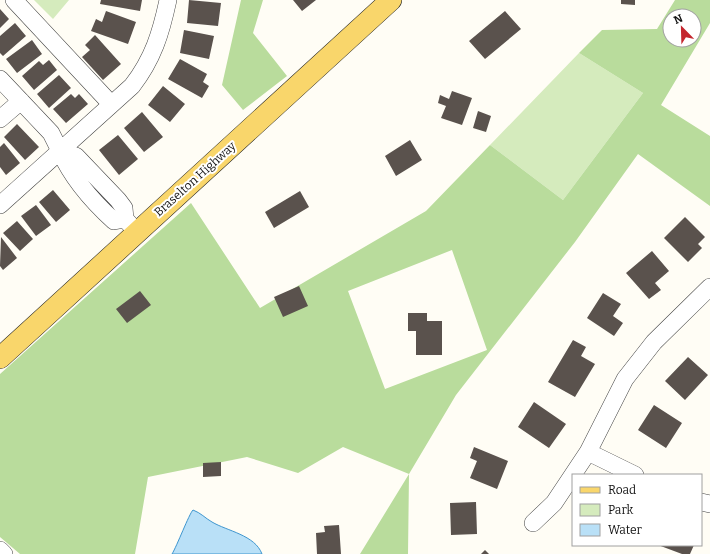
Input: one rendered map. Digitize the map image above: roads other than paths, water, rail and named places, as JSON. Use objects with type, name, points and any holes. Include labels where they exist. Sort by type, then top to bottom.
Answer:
[{"type":"main road","name":"Braselton Highway","points":[[0,358],[131,225],[391,0]]},
{"type":"street","points":[[14,0],[111,104]]},
{"type":"street","points":[[0,205],[132,86],[145,69],[161,32],[168,0]]},
{"type":"street","points":[[0,79],[51,133],[60,151],[76,156],[118,200],[124,208],[131,225]]},
{"type":"street","points":[[0,119],[20,101]]},
{"type":"street","points":[[573,474],[588,452],[625,379],[654,342],[710,287]]},
{"type":"street","points":[[588,452],[633,474]]},
{"type":"street","points":[[533,523],[554,503],[572,476]]},
{"type":"street","points":[[0,550],[4,554]]},
{"type":"water","points":[[193,510],[212,522],[247,538],[253,542],[262,554],[172,554]]}]
